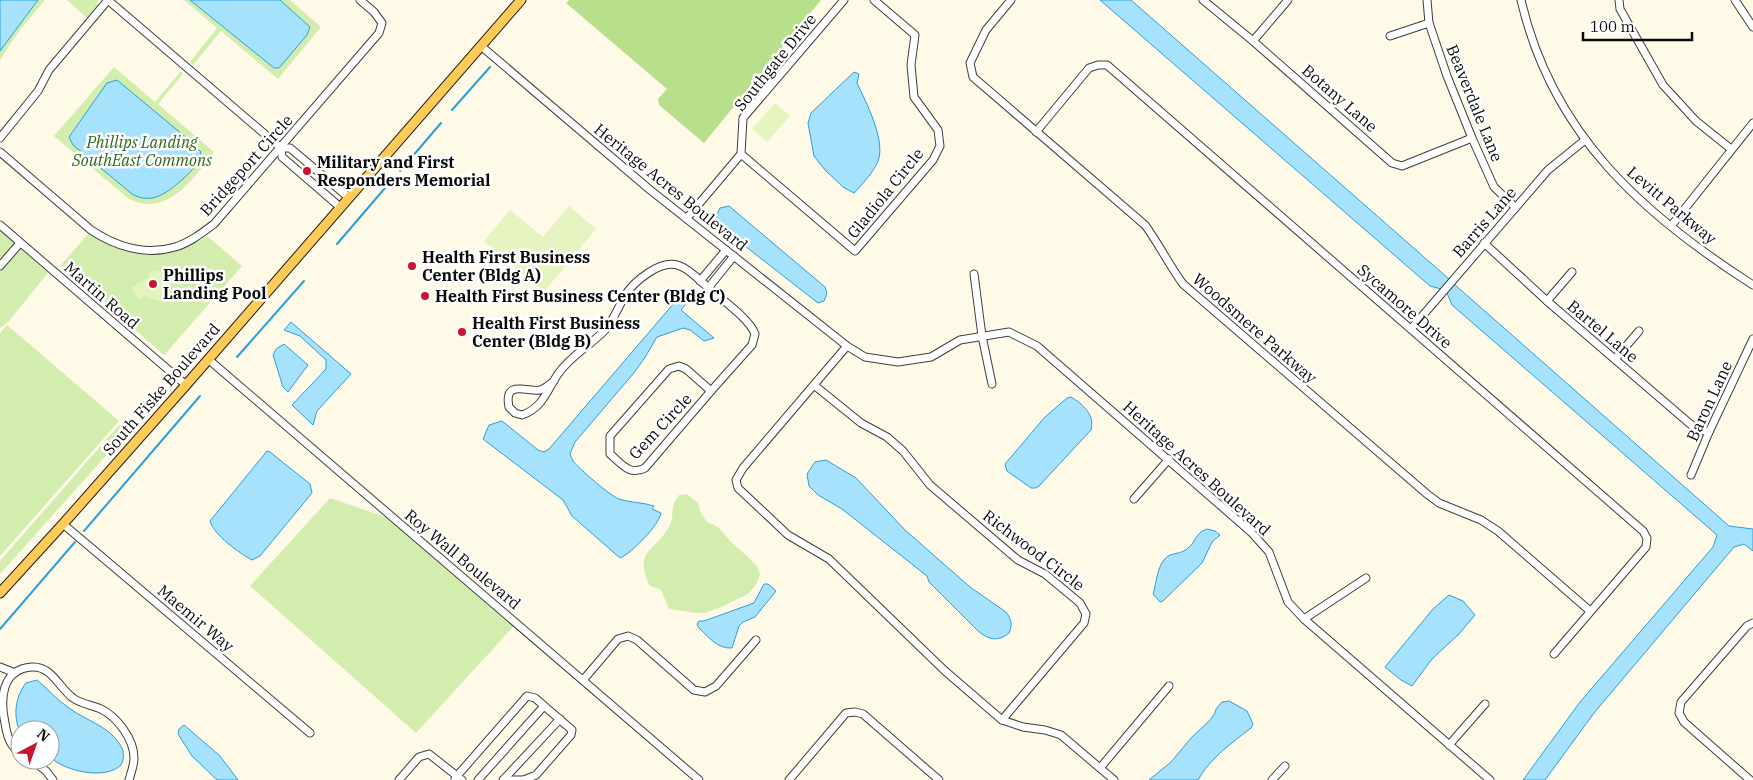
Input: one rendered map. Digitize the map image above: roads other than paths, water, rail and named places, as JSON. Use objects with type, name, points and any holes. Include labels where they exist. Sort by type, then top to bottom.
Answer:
[{"type":"main road","name":"South Fiske Boulevard","points":[[0,593],[186,385],[521,0]]},
{"type":"street","points":[[0,138],[38,91],[49,70],[108,0],[281,148],[290,148],[348,197]]},
{"type":"street","name":"Bridgeport Circle","points":[[0,152],[91,230],[119,245],[149,251],[175,247],[198,236],[214,224],[380,33],[382,23],[374,12],[360,0]]},
{"type":"street","name":"Southgate Drive","points":[[741,154],[743,118],[844,0]]},
{"type":"street","name":"Gladiola Circle","points":[[741,154],[855,251],[933,160],[940,146],[938,130],[914,96],[911,65],[915,35],[874,0]]},
{"type":"street","name":"Woodsmere Parkway","points":[[1011,0],[986,30],[970,63],[973,77],[1145,225],[1183,284],[1427,494],[1439,503],[1481,520],[1498,531],[1590,611]]},
{"type":"street","name":"Botany Lane","points":[[1203,0],[1253,41],[1392,163],[1402,166],[1472,138]]},
{"type":"street","points":[[1253,41],[1288,0]]},
{"type":"street","name":"Beaverdale Lane","points":[[1427,0],[1429,23],[1447,76],[1472,138],[1494,187],[1515,208]]},
{"type":"street","name":"Levitt Parkway","points":[[1521,0],[1540,60],[1562,105],[1585,140],[1604,164],[1627,188],[1671,226],[1753,285]]},
{"type":"street","points":[[1619,0],[1620,9],[1663,85],[1696,121],[1731,149]]},
{"type":"street","points":[[1735,0],[1753,27]]},
{"type":"street","points":[[1390,36],[1429,23]]},
{"type":"street","name":"Heritage Acres Boulevard","points":[[481,46],[649,189],[847,346],[865,356],[898,362],[931,357],[960,340],[1009,332],[1037,346],[1251,532],[1269,552],[1288,602],[1304,619],[1490,780]]},
{"type":"street","name":"Sycamore Drive","points":[[1036,132],[1089,68],[1107,65],[1643,531],[1647,538],[1646,547],[1554,654]]},
{"type":"street","points":[[1671,226],[1753,123]]},
{"type":"street","name":"Barris Lane","points":[[1411,329],[1548,170],[1585,140]]},
{"type":"street","points":[[281,148],[282,157],[340,207]]},
{"type":"street","points":[[686,218],[741,154]]},
{"type":"street","name":"Martin Road","points":[[0,226],[186,385]]},
{"type":"street","points":[[0,266],[20,243]]},
{"type":"street","name":"Bartel Lane","points":[[1484,244],[1546,301],[1696,429],[1709,432]]},
{"type":"street","points":[[700,281],[726,250]]},
{"type":"street","points":[[708,288],[734,256]]},
{"type":"street","name":"Gem Circle","points":[[554,381],[572,356],[598,337],[606,328],[630,288],[646,273],[670,264],[678,265],[700,281],[749,324],[755,334],[752,345],[645,468],[638,471],[630,470],[610,454],[610,436],[669,369],[679,366],[686,369],[711,391]]},
{"type":"street","points":[[1546,301],[1572,272]]},
{"type":"street","points":[[974,274],[982,336],[992,384]]},
{"type":"street","points":[[1615,359],[1639,331]]},
{"type":"street","name":"Baron Lane","points":[[1691,475],[1753,339]]},
{"type":"street","points":[[847,346],[743,468],[736,480],[738,488],[788,535],[829,559],[945,671],[1002,720],[1023,727],[1045,730],[1060,735],[1114,780]]},
{"type":"street","name":"Roy Wall Boulevard","points":[[208,359],[700,780]]},
{"type":"street","points":[[554,381],[544,399],[528,413],[518,415],[509,407],[509,397],[514,390],[522,388],[538,391],[554,381]]},
{"type":"street","name":"Richwood Circle","points":[[814,385],[862,423],[887,437],[903,451],[930,485],[1018,560],[1045,574],[1080,603],[1086,614],[1084,623],[1002,720]]},
{"type":"street","points":[[1134,499],[1169,460]]},
{"type":"street","name":"Maemir Way","points":[[63,524],[310,732]]},
{"type":"street","points":[[1304,619],[1366,578]]},
{"type":"street","points":[[1750,780],[1684,722],[1679,713],[1681,702],[1748,626],[1753,623]]},
{"type":"street","points":[[584,680],[618,639],[628,636],[637,640],[694,690],[704,692],[716,686],[756,640]]},
{"type":"street","points":[[0,667],[15,673]]},
{"type":"street","points":[[10,742],[3,715],[2,686],[22,669],[33,667],[43,669],[51,674],[73,699],[100,708],[110,714],[129,738],[134,757],[129,780]]},
{"type":"street","points":[[1100,768],[1169,686]]},
{"type":"street","points":[[399,780],[419,757],[429,754],[458,779],[527,696],[535,698],[572,730],[571,736],[536,775],[524,780],[503,779]]},
{"type":"street","points":[[1449,745],[1485,704]]},
{"type":"street","points":[[478,780],[544,706]]},
{"type":"street","points":[[792,779],[846,713],[855,712],[863,714],[939,780]]},
{"type":"street","points":[[503,779],[560,719]]},
{"type":"street","points":[[1272,780],[1285,766]]},
{"type":"street","points":[[44,770],[53,780]]},
{"type":"water","points":[[0,0],[38,0],[0,51]]},
{"type":"water","points":[[190,0],[280,0],[310,27],[307,35],[279,68],[274,68]]},
{"type":"water","points":[[1100,0],[1131,0],[1449,279],[1441,289],[1430,286]]},
{"type":"water","points":[[854,72],[859,74],[857,83],[877,130],[880,150],[875,167],[854,193],[843,187],[825,170],[814,156],[808,123],[811,113]]},
{"type":"water","name":"Phillips Landing SouthEast Commons","points":[[117,80],[201,152],[197,164],[184,178],[166,192],[154,198],[140,197],[132,194],[73,145],[69,137],[107,83]]},
{"type":"water","points":[[729,206],[825,287],[827,293],[824,301],[818,303],[718,225],[716,216],[720,208]]},
{"type":"water","points":[[1454,284],[1729,526],[1753,529],[1753,551],[1744,544],[1734,547],[1594,713],[1545,780],[1523,780],[1580,702],[1713,547],[1717,535],[1452,305],[1447,293]]},
{"type":"water","points":[[686,292],[690,299],[681,310],[714,338],[704,341],[690,330],[683,328],[657,337],[633,374],[575,442],[570,454],[581,470],[615,497],[654,506],[652,509],[661,513],[644,538],[631,551],[620,558],[572,516],[563,500],[483,439],[489,425],[502,421],[538,450],[544,452],[549,449],[674,303]]},
{"type":"water","points":[[291,322],[351,374],[317,411],[313,425],[292,405],[326,369],[326,360],[300,336],[284,330]]},
{"type":"water","points":[[284,344],[308,365],[288,392],[283,387],[273,355],[276,349]]},
{"type":"water","points":[[1071,397],[1087,410],[1092,425],[1091,430],[1039,486],[1031,488],[1007,471],[1005,464],[1045,417],[1067,398]]},
{"type":"water","points":[[267,451],[310,484],[312,493],[260,556],[252,560],[222,538],[210,521]]},
{"type":"water","points":[[826,460],[856,478],[905,530],[970,587],[1006,612],[1011,622],[1009,633],[997,639],[982,634],[929,582],[927,576],[842,509],[818,495],[809,486],[807,474],[815,462]]},
{"type":"water","points":[[1207,529],[1215,531],[1220,535],[1212,542],[1202,563],[1160,602],[1153,594],[1162,562],[1170,555],[1186,550],[1200,533]]},
{"type":"water","points":[[764,584],[768,584],[776,591],[755,617],[743,622],[739,626],[732,648],[722,647],[699,628],[697,624],[699,621],[704,621],[754,603]]},
{"type":"water","points":[[1449,595],[1463,601],[1475,615],[1459,634],[1432,659],[1412,686],[1385,667],[1433,609]]},
{"type":"water","points":[[37,680],[65,705],[109,732],[123,751],[121,765],[114,770],[96,773],[76,770],[60,764],[60,720],[16,720],[17,700],[26,683]]},
{"type":"water","points":[[1229,701],[1247,711],[1253,724],[1251,728],[1215,758],[1198,780],[1149,780],[1171,762],[1192,737],[1210,720],[1222,702]]},
{"type":"water","points":[[184,725],[220,756],[238,780],[217,780],[192,756],[178,734],[179,729]]},
{"type":"waterway","points":[[452,110],[490,67]]},
{"type":"waterway","points":[[400,171],[441,123]]},
{"type":"waterway","points":[[337,244],[385,188]]},
{"type":"waterway","points":[[237,357],[304,281]]},
{"type":"waterway","points":[[84,531],[200,396]]},
{"type":"waterway","points":[[0,629],[75,542]]},
{"type":"place","name":"Military and First Responders Memorial","points":[[307,171]]},
{"type":"place","name":"Health First Business Center (Bldg A)","points":[[412,266]]},
{"type":"place","name":"Phillips Landing Pool","points":[[153,284]]},
{"type":"place","name":"Health First Business Center (Bldg C)","points":[[425,296]]},
{"type":"place","name":"Health First Business Center (Bldg B)","points":[[462,332]]}]
